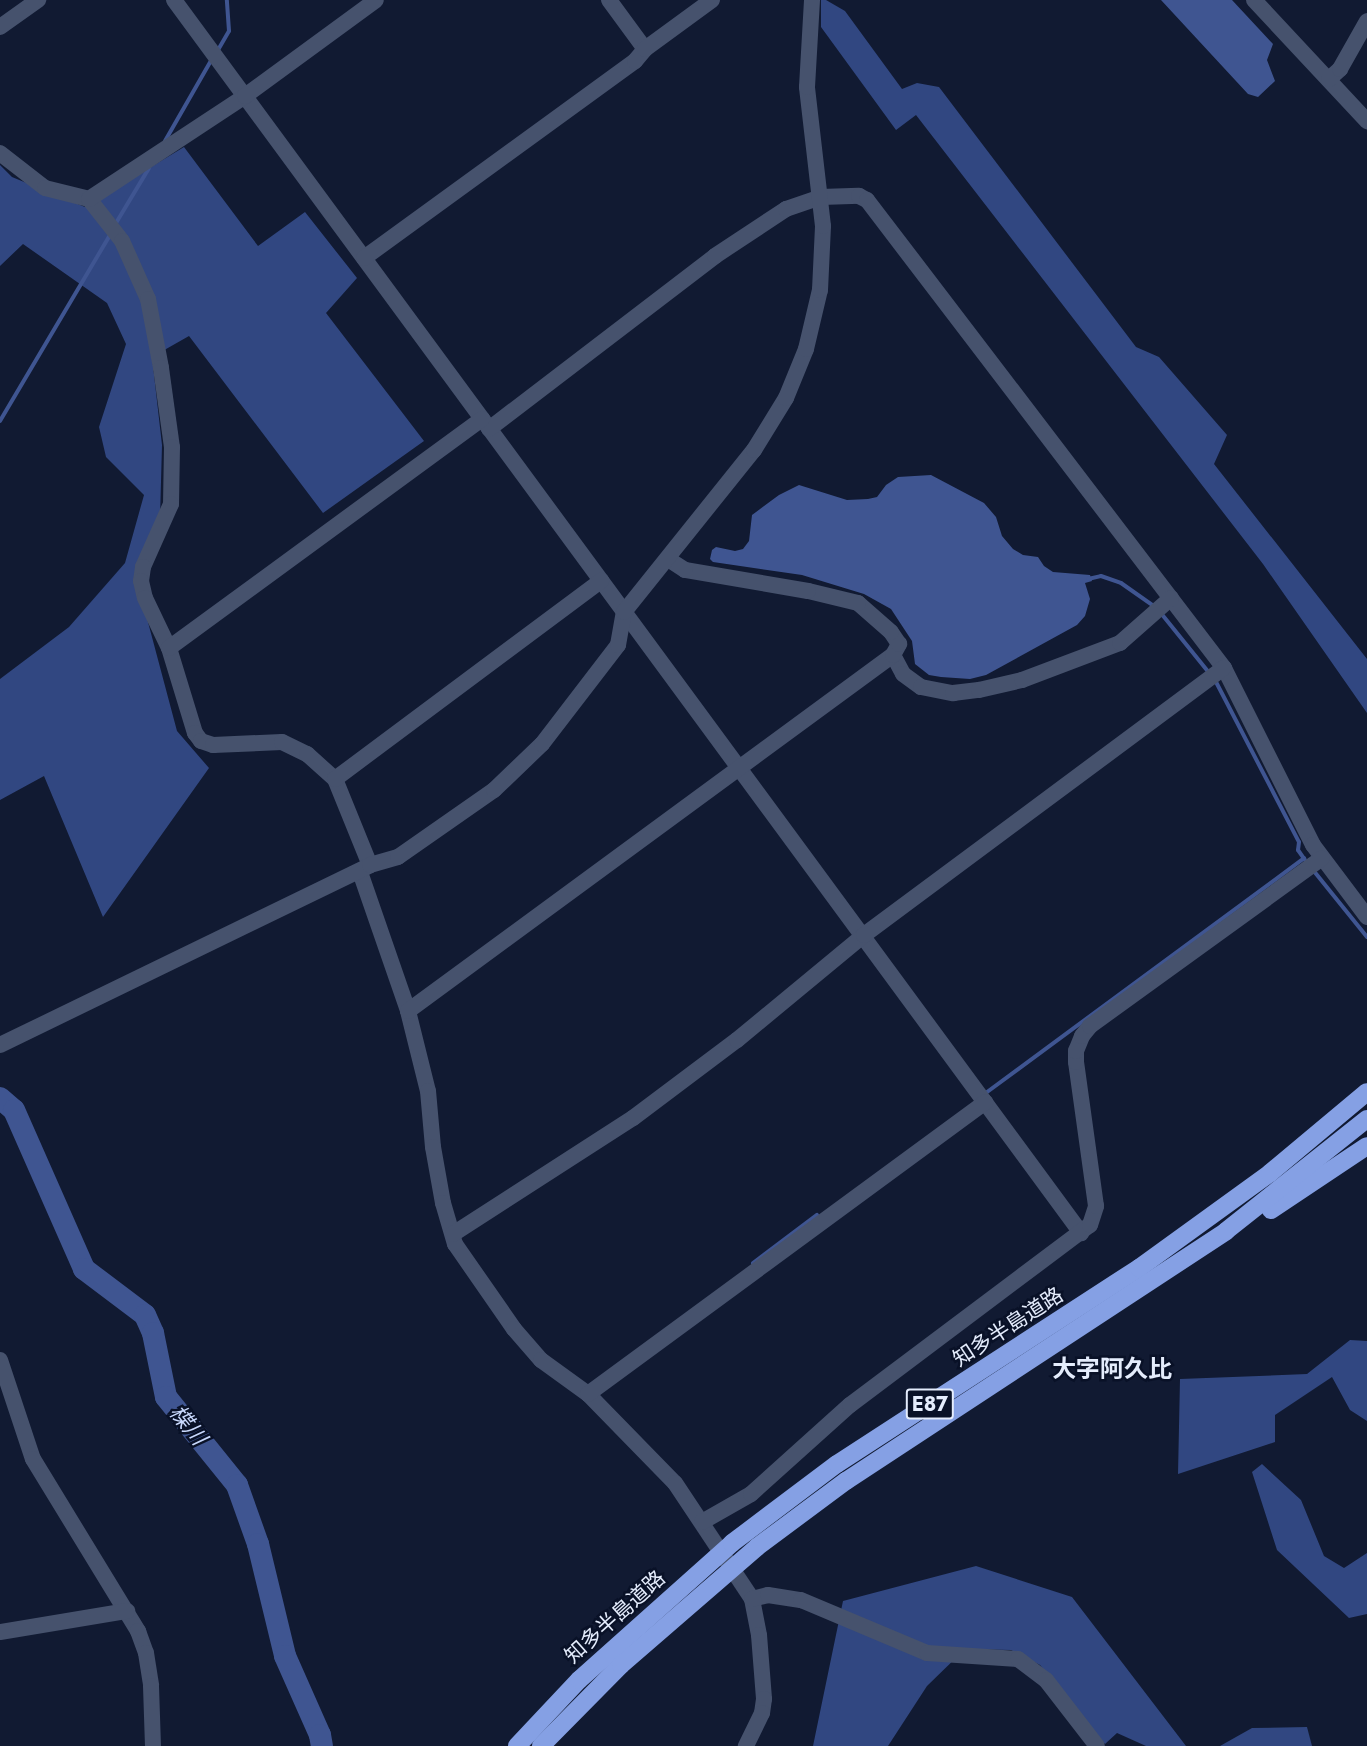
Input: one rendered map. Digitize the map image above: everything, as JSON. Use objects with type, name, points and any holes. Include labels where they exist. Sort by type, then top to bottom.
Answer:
[{"type":"highway","name":"知多半島道路","points":[[517,1746],[579,1680],[732,1543],[837,1464],[1139,1268],[1270,1173],[1367,1092]]},
{"type":"highway","name":"知多半島道路","points":[[542,1746],[621,1665],[757,1547],[846,1481],[1226,1231],[1367,1119]]},
{"type":"highway","points":[[1160,1275],[1179,1272],[1367,1146]]},
{"type":"street","points":[[0,27],[38,0]]},
{"type":"street","points":[[174,0],[1081,1233]]},
{"type":"street","points":[[89,199],[245,96],[376,0]]},
{"type":"street","points":[[609,0],[645,49]]},
{"type":"street","points":[[364,258],[635,61],[645,49],[712,0]]},
{"type":"street","points":[[0,1045],[365,868],[398,856],[494,790],[542,744],[618,645],[624,612],[754,450],[796,375],[816,318],[820,290],[823,226],[807,87],[812,0]]},
{"type":"street","points":[[1254,0],[1367,121]]},
{"type":"street","points":[[1329,79],[1340,69],[1367,21]]},
{"type":"street","points":[[0,153],[45,188],[89,199],[122,241],[137,270],[148,299],[172,447],[171,504],[143,567],[141,581],[145,598],[170,648],[195,733],[201,741],[213,745],[282,742],[307,754],[335,779],[365,868],[408,1011],[428,1091],[433,1147],[443,1203],[455,1244],[514,1329],[541,1360],[588,1394],[675,1483],[752,1599],[759,1635],[764,1699],[762,1713],[746,1746]]},
{"type":"street","points":[[170,648],[485,424],[715,256],[786,209],[821,196],[859,196],[867,200],[1224,668],[1322,858],[1367,917]]},
{"type":"street","points":[[408,1011],[893,655],[898,644],[891,632],[858,603],[808,591],[685,570],[668,559]]},
{"type":"street","points":[[335,779],[601,581]]},
{"type":"street","points":[[893,655],[903,674],[921,687],[953,693],[979,690],[1022,680],[1120,643],[1171,598]]},
{"type":"street","points":[[453,1234],[633,1118],[737,1040],[864,935],[1224,668]]},
{"type":"street","points":[[705,1526],[751,1494],[850,1405],[1090,1225],[1096,1211],[1076,1062],[1076,1051],[1082,1036],[1090,1026],[1322,858]]},
{"type":"street","points":[[588,1394],[985,1102]]},
{"type":"street","points":[[0,1360],[33,1459],[127,1611],[146,1653],[151,1686],[153,1746]]},
{"type":"street","points":[[752,1599],[768,1595],[801,1600],[927,1653],[1018,1659],[1046,1680],[1097,1746]]},
{"type":"street","points":[[0,1632],[127,1611]]},
{"type":"shaded area","points":[[821,0],[826,0],[845,11],[902,89],[917,83],[939,87],[1136,347],[1159,357],[1227,435],[1214,464],[1367,659],[1367,713],[1263,564],[916,115],[896,130],[821,27]]},
{"type":"shaded area","points":[[1161,0],[1232,0],[1273,44],[1267,60],[1275,81],[1258,97],[1248,94]]},
{"type":"shaded area","points":[[184,147],[258,246],[305,212],[357,278],[326,313],[424,441],[323,513],[189,336],[152,357],[162,445],[160,518],[136,577],[177,731],[209,768],[103,917],[44,776],[0,800],[0,679],[69,627],[125,563],[144,495],[106,457],[99,427],[126,344],[107,303],[23,244],[0,266],[0,165],[12,177],[85,207]]},
{"type":"shaded area","points":[[931,475],[984,503],[996,517],[1002,536],[1013,549],[1023,555],[1038,557],[1044,566],[1053,572],[1090,575],[1092,581],[1085,583],[1090,599],[1085,616],[1077,625],[986,675],[970,679],[929,675],[915,664],[912,641],[891,609],[864,594],[802,575],[713,562],[710,559],[712,550],[716,547],[735,551],[743,549],[749,541],[752,515],[779,495],[799,485],[847,500],[868,499],[877,497],[886,485],[898,477]]},
{"type":"shaded area","points":[[1350,1340],[1367,1341],[1367,1421],[1350,1410],[1332,1377],[1275,1415],[1275,1442],[1178,1474],[1180,1379],[1307,1374]]},
{"type":"shaded area","points":[[1262,1464],[1301,1500],[1324,1556],[1344,1568],[1367,1553],[1367,1614],[1349,1618],[1277,1550],[1252,1472]]},
{"type":"shaded area","points":[[976,1566],[1072,1597],[1186,1746],[1146,1746],[1117,1733],[1105,1744],[1040,1665],[1011,1650],[965,1649],[927,1686],[888,1746],[813,1746],[843,1601]]},
{"type":"shaded area","points":[[1307,1727],[1312,1746],[1220,1746],[1252,1728]]},
{"type":"waterway","points":[[218,50],[229,31],[227,0]]},
{"type":"waterway","points":[[165,141],[212,59]]},
{"type":"waterway","points":[[116,223],[149,168]]},
{"type":"waterway","points":[[0,421],[111,233]]},
{"type":"waterway","points":[[1088,579],[1101,576],[1121,583],[1155,607]]},
{"type":"waterway","points":[[1160,612],[1210,674]]},
{"type":"waterway","points":[[1215,680],[1299,842],[1298,850],[1305,860]]},
{"type":"waterway","points":[[983,1095],[1304,858]]},
{"type":"waterway","points":[[1313,870],[1367,937]]},
{"type":"waterway","name":"楪川","points":[[0,1098],[14,1110],[84,1269],[145,1315],[153,1333],[166,1397],[237,1485],[258,1544],[285,1656],[320,1735],[322,1746]]},
{"type":"waterway","points":[[753,1263],[817,1215]]},
{"type":"district","name":"大字阿久比","points":[[1112,1369]]}]
